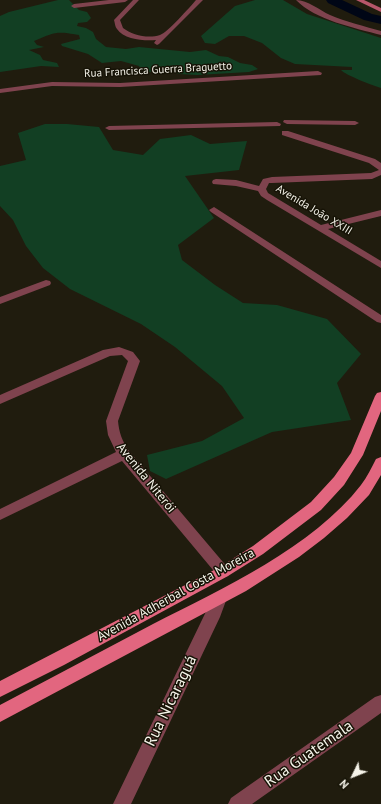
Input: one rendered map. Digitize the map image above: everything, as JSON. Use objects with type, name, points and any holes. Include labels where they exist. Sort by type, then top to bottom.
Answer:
[{"type":"main road","points":[[360,0],[381,10]]},
{"type":"main road","name":"Avenida Adherbal Costa Moreira","points":[[0,689],[58,660],[223,572],[258,550],[316,506],[339,481],[357,455],[381,397]]},
{"type":"main road","name":"Avenida Adherbal Costa Moreira","points":[[0,714],[60,681],[220,598],[279,564],[337,519],[365,490],[381,462]]},
{"type":"street","points":[[74,6],[125,0]]},
{"type":"street","points":[[136,0],[117,20],[120,29],[129,35],[145,38],[162,37]]},
{"type":"street","points":[[156,44],[200,0]]},
{"type":"street","points":[[299,0],[323,15],[381,33]]},
{"type":"street","name":"Rua Francisca Guerra Braguetto","points":[[0,91],[52,84],[120,85],[318,73]]},
{"type":"street","points":[[287,122],[294,124],[296,128],[309,140]]},
{"type":"street","points":[[109,128],[277,124],[287,122],[355,122]]},
{"type":"street","points":[[286,133],[310,122]]},
{"type":"street","points":[[277,124],[275,125],[275,129],[372,161],[381,168]]},
{"type":"street","name":"Avenida João XXIII","points":[[381,172],[372,176],[272,180],[266,181],[262,189],[264,194],[270,198],[381,265]]},
{"type":"street","points":[[216,182],[236,183],[262,189]]},
{"type":"street","points":[[214,210],[381,320]]},
{"type":"street","points":[[319,228],[381,213]]},
{"type":"street","points":[[0,301],[46,283]]},
{"type":"street","name":"Avenida Niterói","points":[[2,397],[95,357],[117,350],[131,355],[134,361],[112,421],[112,431],[115,440],[124,454],[223,572]]},
{"type":"street","points":[[0,515],[124,454]]},
{"type":"street","name":"Rua Nicaraguá","points":[[122,804],[220,598]]},
{"type":"street","name":"Rua Guatemala","points":[[237,804],[381,703]]},
{"type":"green space","points":[[58,0],[69,0],[79,10],[87,12],[91,18],[87,22],[78,23],[77,26],[86,28],[93,32],[96,39],[106,47],[126,49],[139,47],[190,52],[206,50],[219,56],[228,57],[240,63],[252,65],[258,69],[249,72],[197,75],[179,74],[172,71],[147,72],[141,70],[139,66],[121,61],[102,63],[88,54],[62,46],[61,44],[80,39],[79,35],[56,33],[34,41],[37,45],[44,47],[29,50],[40,55],[43,60],[57,63],[59,67],[41,66],[0,72],[0,16],[9,12]]},
{"type":"green space","points":[[255,0],[283,0],[307,14],[381,38],[381,88],[366,83],[341,70],[352,70],[352,67],[295,64],[281,58],[262,43],[244,36],[229,36],[215,44],[205,43],[201,36],[235,6]]},
{"type":"green space","points":[[45,124],[67,124],[99,127],[113,150],[143,155],[160,139],[191,135],[210,144],[247,141],[239,170],[185,176],[214,218],[178,245],[182,260],[215,285],[243,303],[277,305],[327,319],[361,354],[337,383],[351,420],[272,432],[166,479],[150,471],[147,455],[202,441],[244,418],[222,386],[175,347],[141,324],[70,289],[43,268],[26,246],[13,220],[0,206],[0,166],[26,160],[18,133]]},
{"type":"waterway","points":[[332,0],[368,17],[381,20]]}]
